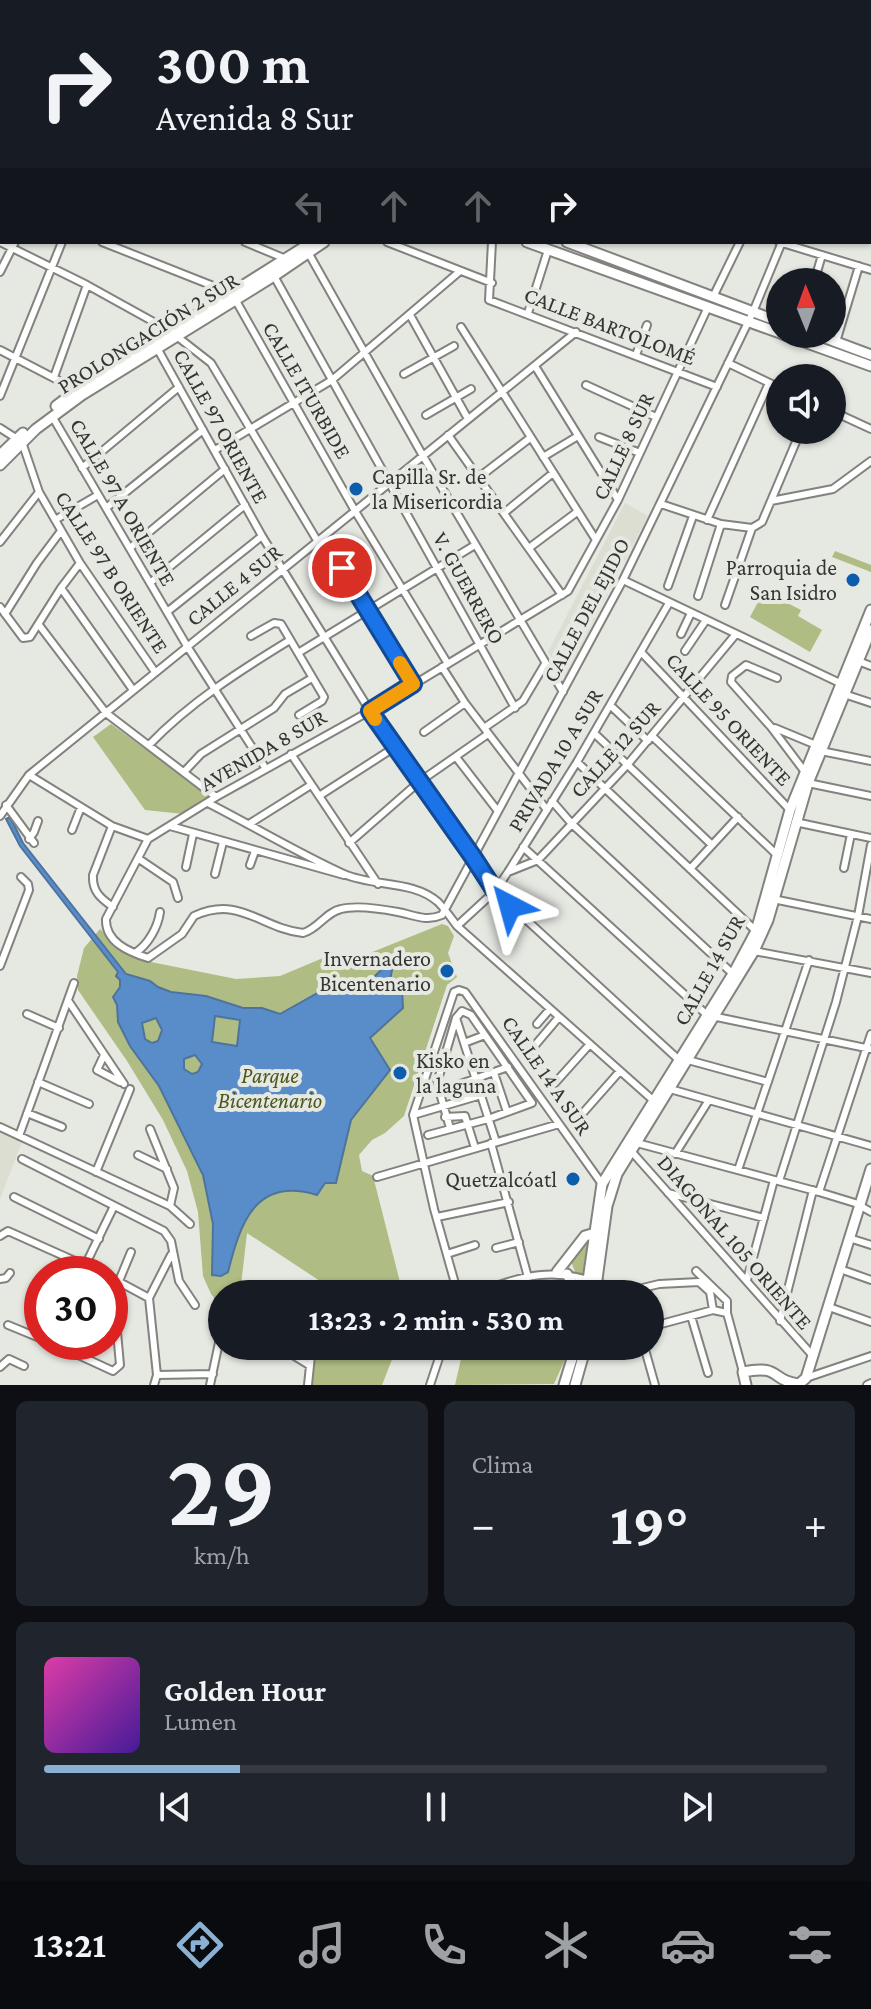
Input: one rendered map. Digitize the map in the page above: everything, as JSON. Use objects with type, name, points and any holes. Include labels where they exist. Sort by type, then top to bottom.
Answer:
[{"type":"main road","name":"PROLONGACIÓN 2 SUR","points":[[0,465],[20,440],[77,390],[174,334],[309,244]]},
{"type":"main road","name":"PROLONGACIÓN 2 SUR","points":[[233,296],[274,276],[322,244]]},
{"type":"main road","points":[[532,244],[710,302]]},
{"type":"main road","points":[[572,244],[766,326]]},
{"type":"main road","points":[[750,317],[766,320]]},
{"type":"main road","name":"PROLONGACIÓN 2 SUR","points":[[0,455],[155,345]]},
{"type":"main road","points":[[846,346],[871,355]]},
{"type":"main road","points":[[820,348],[871,366]]},
{"type":"main road","name":"CALLE 14 SUR","points":[[711,1016],[756,931],[790,810],[843,689],[871,610]]},
{"type":"main road","name":"CALLE 14 SUR","points":[[843,689],[871,630]]},
{"type":"main road","name":"CALLE 14 SUR","points":[[596,1280],[602,1184],[754,951],[773,899],[818,748]]},
{"type":"main road","name":"CALLE 14 SUR","points":[[598,1234],[612,1185],[670,1089],[683,1060]]},
{"type":"main road","points":[[746,1385],[743,1372],[768,1369],[793,1384],[801,1382],[813,1356],[871,1169]]},
{"type":"main road","points":[[567,1280],[563,1273],[585,1236],[598,1234]]},
{"type":"main road","points":[[562,1385],[571,1360]]},
{"type":"main road","points":[[575,1385],[582,1360]]},
{"type":"street","points":[[0,396],[61,244]]},
{"type":"street","points":[[107,244],[233,296]]},
{"type":"street","points":[[250,244],[287,260]]},
{"type":"street","points":[[392,244],[492,283],[492,244]]},
{"type":"street","name":"CALLE 8 SUR","points":[[562,595],[570,588],[618,500],[739,244]]},
{"type":"street","name":"CALLE DEL EJIDO","points":[[446,911],[497,810],[623,580],[750,317],[780,244]]},
{"type":"street","points":[[787,244],[870,268]]},
{"type":"street","points":[[0,272],[14,245],[174,334],[214,367],[413,684]]},
{"type":"street","points":[[528,313],[548,250]]},
{"type":"street","points":[[309,254],[423,456],[563,692]]},
{"type":"street","points":[[818,268],[822,255]]},
{"type":"street","points":[[846,309],[859,266]]},
{"type":"street","points":[[215,450],[332,380],[459,272]]},
{"type":"street","name":"V. GUERRERO","points":[[274,276],[515,708]]},
{"type":"street","name":"CALLE BARTOLOMÉ","points":[[492,283],[489,300],[717,387]]},
{"type":"street","points":[[54,377],[87,285]]},
{"type":"street","name":"CALLE ITURBIDE","points":[[233,296],[403,589],[465,703],[547,810]]},
{"type":"street","points":[[410,315],[468,419]]},
{"type":"street","points":[[636,355],[647,325]]},
{"type":"street","points":[[461,327],[596,540]]},
{"type":"street","name":"CALLE 4 SUR","points":[[0,816],[29,775],[576,332]]},
{"type":"street","name":"CALLE 97 ORIENTE","points":[[155,345],[262,536],[370,711]]},
{"type":"street","points":[[404,374],[454,346]]},
{"type":"street","points":[[0,350],[77,390]]},
{"type":"street","points":[[728,363],[766,382]]},
{"type":"street","points":[[535,366],[618,500]]},
{"type":"street","points":[[586,385],[656,417]]},
{"type":"street","points":[[82,468],[179,387]]},
{"type":"street","points":[[426,415],[471,389]]},
{"type":"street","points":[[707,520],[766,390]]},
{"type":"street","name":"CALLE 97 A ORIENTE","points":[[52,416],[187,646],[266,769]]},
{"type":"street","points":[[846,417],[871,429]]},
{"type":"street","points":[[0,428],[20,440]]},
{"type":"street","points":[[106,508],[203,430]]},
{"type":"street","points":[[448,435],[562,595]]},
{"type":"street","points":[[543,457],[578,436]]},
{"type":"street","points":[[599,437],[640,453]]},
{"type":"street","points":[[478,478],[530,438]]},
{"type":"street","name":"CALLE 97 B ORIENTE","points":[[20,440],[39,492],[61,531],[155,672]]},
{"type":"street","points":[[661,504],[721,524],[752,528],[762,522],[795,444]]},
{"type":"street","points":[[771,501],[833,489],[871,461]]},
{"type":"street","points":[[130,548],[225,469]]},
{"type":"street","points":[[504,513],[553,473]]},
{"type":"street","points":[[0,542],[39,492]]},
{"type":"street","points":[[55,520],[98,495]]},
{"type":"street","points":[[150,583],[245,505]]},
{"type":"street","points":[[529,548],[577,512]]},
{"type":"street","points":[[668,586],[693,516]]},
{"type":"street","points":[[698,596],[721,524]]},
{"type":"street","points":[[725,605],[752,528]]},
{"type":"street","points":[[5,614],[61,531]]},
{"type":"street","points":[[167,612],[262,536]]},
{"type":"street","points":[[298,653],[475,545]]},
{"type":"street","points":[[0,607],[23,638],[30,637],[80,563]]},
{"type":"street","points":[[623,580],[871,703]]},
{"type":"street","points":[[61,588],[133,690]]},
{"type":"street","name":"AVENIDA 8 SUR","points":[[148,839],[216,797],[370,711],[562,595]]},
{"type":"street","name":"PRIVADA 10 A SUR","points":[[457,926],[495,891],[508,872],[577,762],[669,603]]},
{"type":"street","points":[[681,634],[691,613]]},
{"type":"street","points":[[685,651],[706,620]]},
{"type":"street","points":[[251,636],[277,622],[298,653],[324,699],[299,715]]},
{"type":"street","points":[[39,625],[106,713],[216,797]]},
{"type":"street","name":"CALLE 12 SUR","points":[[508,872],[538,860],[650,739],[736,634]]},
{"type":"street","points":[[149,745],[168,724],[290,640]]},
{"type":"street","name":"CALLE 95 ORIENTE","points":[[641,652],[790,810]]},
{"type":"street","points":[[858,661],[871,666]]},
{"type":"street","points":[[349,843],[419,782],[456,757],[515,708],[527,696],[545,664]]},
{"type":"street","points":[[777,678],[746,665],[731,679],[734,688],[771,727],[805,772]]},
{"type":"street","points":[[184,772],[201,754],[274,708],[285,694],[312,678]]},
{"type":"street","points":[[424,732],[465,703]]},
{"type":"street","points":[[610,705],[778,856]]},
{"type":"street","points":[[370,711],[495,891],[683,1060],[768,1082]]},
{"type":"street","points":[[771,727],[818,748],[871,761]]},
{"type":"street","points":[[594,733],[712,845]]},
{"type":"street","points":[[319,796],[395,747]]},
{"type":"street","points":[[291,754],[378,884]]},
{"type":"street","points":[[456,757],[497,810]]},
{"type":"street","points":[[577,762],[756,931]]},
{"type":"street","points":[[29,775],[112,826],[148,839],[106,919],[109,935],[126,949],[148,958],[182,934],[194,916],[217,910],[243,911],[269,925],[303,933],[339,909],[395,911],[430,919],[446,911]]},
{"type":"street","points":[[808,783],[871,796]]},
{"type":"street","points":[[249,824],[311,785]]},
{"type":"street","points":[[552,801],[572,824],[733,974]]},
{"type":"street","points":[[208,803],[347,876]]},
{"type":"street","points":[[6,805],[31,841],[38,821]]},
{"type":"street","points":[[72,830],[81,807]]},
{"type":"street","points":[[690,869],[738,817]]},
{"type":"street","points":[[795,822],[871,838]]},
{"type":"street","points":[[112,826],[93,882],[98,895],[113,907]]},
{"type":"street","points":[[170,826],[332,874],[417,890],[437,901],[457,926],[654,1101]]},
{"type":"street","points":[[186,867],[193,834]]},
{"type":"street","points":[[844,868],[851,834]]},
{"type":"street","points":[[215,874],[223,842]]},
{"type":"street","points":[[747,1280],[776,1181],[826,1039],[846,968],[871,845]]},
{"type":"street","points":[[523,847],[711,1016],[869,1048]]},
{"type":"street","points":[[250,865],[255,851]]},
{"type":"street","points":[[139,859],[173,882],[178,898]]},
{"type":"street","points":[[0,966],[29,890],[21,877]]},
{"type":"street","points":[[773,899],[871,919]]},
{"type":"street","points":[[135,953],[145,946],[160,912]]},
{"type":"street","points":[[754,951],[871,973]]},
{"type":"street","points":[[738,1170],[809,960]]},
{"type":"street","points":[[19,1136],[74,983]]},
{"type":"street","name":"CALLE 14 A SUR","points":[[413,1115],[452,995],[459,990],[469,996],[602,1184]]},
{"type":"street","points":[[69,1002],[124,1084],[97,1070],[104,1055]]},
{"type":"street","points":[[537,1024],[550,1009]]},
{"type":"street","points":[[428,1135],[532,1103],[466,1012],[460,1012],[456,1018],[438,1081],[438,1092],[450,1128]]},
{"type":"street","points":[[27,1014],[59,1028]]},
{"type":"street","points":[[531,1050],[559,1017]]},
{"type":"street","points":[[456,1018],[488,1119],[528,1277]]},
{"type":"street","points":[[780,1321],[816,1191],[838,1137],[871,1034]]},
{"type":"street","points":[[464,1043],[485,1035]]},
{"type":"street","points":[[555,1083],[590,1044]]},
{"type":"street","points":[[438,1092],[508,1067]]},
{"type":"street","points":[[582,1114],[620,1071]]},
{"type":"street","points":[[494,1073],[507,1112]]},
{"type":"street","points":[[38,1082],[89,1104]]},
{"type":"street","points":[[96,1172],[130,1089]]},
{"type":"street","points":[[670,1089],[871,1146]]},
{"type":"street","points":[[454,1280],[413,1115],[481,1095]]},
{"type":"street","points":[[675,1154],[709,1100]]},
{"type":"street","points":[[27,1113],[62,1127]]},
{"type":"street","points":[[445,1117],[464,1116],[475,1148]]},
{"type":"street","points":[[377,1177],[559,1124]]},
{"type":"street","points":[[0,1127],[170,1206],[190,1224]]},
{"type":"street","points":[[150,1129],[174,1191],[170,1206]]},
{"type":"street","points":[[634,1148],[675,1154],[816,1191],[871,1212]]},
{"type":"street","name":"DIAGONAL 105 ORIENTE","points":[[634,1148],[668,1193],[813,1356]]},
{"type":"street","points":[[138,1155],[167,1169]]},
{"type":"street","points":[[22,1159],[164,1231],[171,1241],[179,1281],[195,1305]]},
{"type":"street","points":[[668,1193],[764,1218]]},
{"type":"street","points":[[14,1197],[99,1239]]},
{"type":"street","points":[[437,1217],[509,1202]]},
{"type":"street","points":[[90,1256],[114,1206]]},
{"type":"street","points":[[2,1233],[62,1256]]},
{"type":"street","points":[[849,1238],[871,1245]]},
{"type":"street","points":[[496,1248],[519,1242]]},
{"type":"street","points":[[447,1254],[475,1245]]},
{"type":"street","points":[[128,1259],[131,1252]]},
{"type":"street","points":[[154,1385],[157,1375],[149,1298],[172,1253]]},
{"type":"street","points":[[840,1269],[871,1280]]},
{"type":"street","points":[[696,1271],[727,1301],[743,1372]]},
{"type":"street","points":[[0,1279],[5,1279],[10,1273]]},
{"type":"street","points":[[518,1280],[563,1273],[586,1280]]},
{"type":"street","points":[[159,1282],[179,1281]]},
{"type":"street","points":[[664,1284],[694,1281],[703,1284],[710,1292],[713,1310]]},
{"type":"street","points":[[128,1286],[149,1298]]},
{"type":"street","points":[[829,1307],[871,1322]]},
{"type":"street","points":[[664,1323],[713,1310],[728,1310]]},
{"type":"street","points":[[691,1316],[708,1373]]},
{"type":"street","points":[[8,1325],[24,1332]]},
{"type":"street","points":[[801,1382],[871,1356]]},
{"type":"street","points":[[0,1367],[9,1359],[24,1366]]},
{"type":"street","points":[[89,1360],[113,1371],[120,1365],[120,1360]]},
{"type":"street","points":[[210,1385],[216,1360]]},
{"type":"street","points":[[301,1360],[309,1365]]},
{"type":"street","points":[[308,1385],[310,1360]]},
{"type":"street","points":[[430,1385],[438,1360]]},
{"type":"street","points":[[648,1360],[655,1385]]},
{"type":"street","points":[[157,1375],[213,1374]]},
{"type":"shaded area","points":[[625,503],[648,516],[565,677],[548,652]]},
{"type":"shaded area","points":[[0,1131],[22,1142],[0,1199]]},
{"type":"green space","points":[[835,551],[871,565],[871,572],[832,557]]},
{"type":"green space","points":[[764,591],[801,610],[798,616],[822,630],[810,652],[750,617]]},
{"type":"green space","points":[[111,724],[211,797],[184,814],[145,810],[93,737]]},
{"type":"green space","name":"Parque Bicentenario","points":[[442,924],[448,926],[454,936],[448,953],[457,977],[447,985],[404,1116],[372,1140],[359,1155],[362,1171],[373,1176],[399,1280],[318,1280],[247,1233],[242,1280],[208,1280],[208,1287],[203,1276],[198,1212],[187,1171],[163,1120],[78,990],[77,976],[84,948],[100,929],[114,943],[141,960],[236,979],[280,976],[323,958],[365,955]]},
{"type":"green space","points":[[590,1236],[585,1275],[575,1272],[571,1261]]},
{"type":"green space","points":[[314,1360],[392,1360],[382,1385],[311,1385]]},
{"type":"green space","points":[[461,1360],[565,1360],[554,1384],[455,1385]]},
{"type":"water","points":[[10,817],[23,843],[126,974],[150,981],[171,992],[206,996],[243,1008],[262,1008],[280,1014],[323,990],[373,978],[387,964],[392,970],[390,980],[402,988],[403,1008],[370,1038],[390,1070],[351,1120],[336,1183],[325,1183],[317,1195],[296,1191],[279,1192],[265,1198],[245,1222],[228,1272],[221,1276],[212,1275],[213,1224],[203,1175],[159,1086],[130,1046],[118,1022],[113,997],[120,987],[116,976],[118,972],[20,846],[6,819]],"holes":[[[215,1016],[240,1020],[237,1046],[212,1042]],[[156,1018],[162,1030],[158,1041],[152,1043],[145,1039],[142,1023]],[[195,1055],[202,1064],[198,1072],[192,1074],[184,1069],[184,1059]]]},
{"type":"slow traffic","points":[[375,719],[370,711],[413,684],[400,663]]},
{"type":"place","name":"Capilla Sr. de la Misericordia","points":[[356,489]]},
{"type":"place","name":"Parroquia de San Isidro","points":[[853,580]]},
{"type":"place","name":"Invernadero Bicentenario","points":[[447,971]]},
{"type":"place","name":"Kisko en la laguna","points":[[400,1073]]},
{"type":"place","name":"Quetzalcóatl","points":[[573,1179]]},
{"type":"route","points":[[342,568],[413,684],[370,711],[495,891],[510,906]]}]
